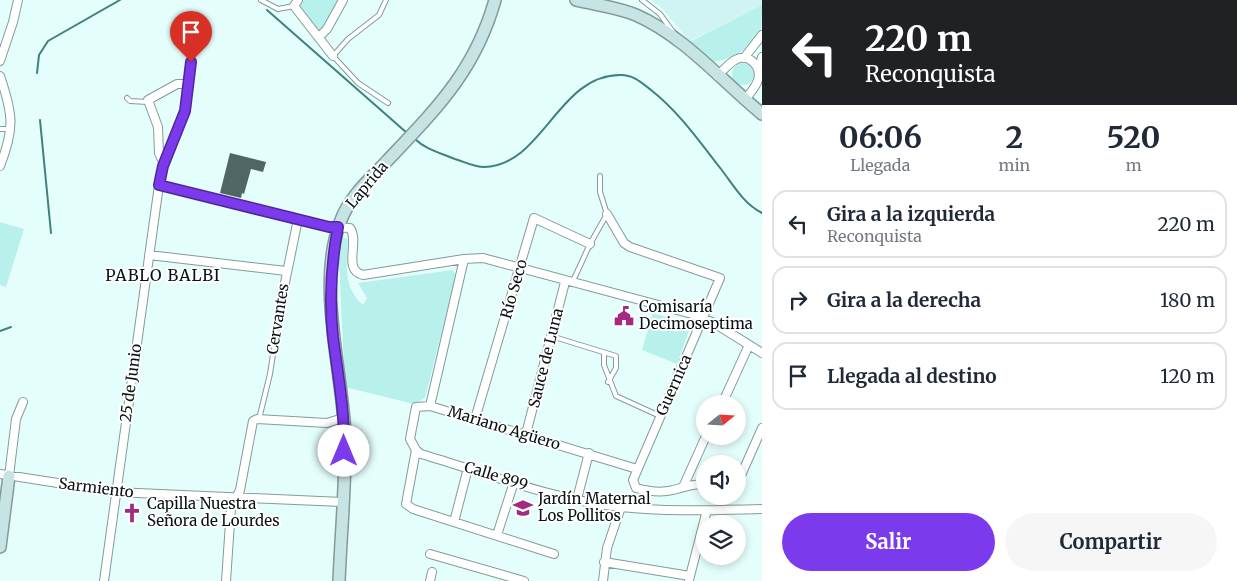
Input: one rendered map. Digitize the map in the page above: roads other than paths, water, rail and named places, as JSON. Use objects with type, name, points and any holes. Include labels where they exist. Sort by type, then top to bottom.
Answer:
[{"type":"main road","name":"Laprida","points":[[340,581],[345,434],[331,312],[332,266],[338,227],[352,199],[451,91],[469,65],[482,39],[495,0]]},
{"type":"main road","points":[[576,0],[637,16],[680,42],[762,114]]},
{"type":"main road","points":[[0,547],[4,475]]},
{"type":"street","points":[[0,61],[14,22],[18,0]]},
{"type":"street","points":[[319,37],[327,29],[343,0]]},
{"type":"street","points":[[296,3],[333,56]]},
{"type":"street","points":[[744,58],[762,35]]},
{"type":"street","points":[[744,100],[757,83],[758,68],[762,57]]},
{"type":"street","points":[[717,76],[735,60],[744,58],[753,61],[758,68]]},
{"type":"street","name":"25 de Junio","points":[[104,581],[159,185],[164,164],[182,121],[191,62]]},
{"type":"street","points":[[0,76],[11,108],[11,129],[0,166]]},
{"type":"street","points":[[164,164],[159,153],[158,127],[148,100],[177,84],[188,84]]},
{"type":"street","points":[[159,185],[298,219],[350,228],[354,240],[352,264],[354,270],[363,275],[464,259],[483,258],[704,319],[762,353]]},
{"type":"street","name":"Guernica","points":[[607,214],[624,243],[630,247],[720,278],[704,319],[633,480],[636,488],[646,490],[667,491],[684,485]]},
{"type":"street","name":"Río Seco","points":[[475,419],[534,218],[590,244]]},
{"type":"street","name":"Cervantes","points":[[281,302],[298,219]]},
{"type":"street","points":[[148,255],[286,271]]},
{"type":"street","name":"Mariano Agüero","points":[[464,259],[430,406],[637,469]]},
{"type":"street","name":"Sauce de Luna","points":[[526,434],[551,336],[568,283]]},
{"type":"street","points":[[726,395],[749,345]]},
{"type":"street","points":[[4,475],[16,419],[22,402]]},
{"type":"street","points":[[430,406],[416,407],[410,439],[416,450],[406,504],[413,509],[554,554]]},
{"type":"street","points":[[257,420],[327,423],[343,418]]},
{"type":"street","name":"Cervantes","points":[[226,581],[231,508],[240,490],[257,420]]},
{"type":"street","points":[[746,464],[762,428]]},
{"type":"street","points":[[696,484],[684,485],[702,445]]},
{"type":"street","name":"Calle 899","points":[[416,450],[421,454],[514,482],[577,499],[621,507],[707,510],[762,509]]},
{"type":"street","points":[[577,499],[589,454]]},
{"type":"street","points":[[454,522],[468,468]]},
{"type":"street","name":"Sarmiento","points":[[4,475],[115,492],[235,499],[342,502]]},
{"type":"street","points":[[497,535],[514,482]]},
{"type":"street","points":[[603,581],[604,562],[621,507]]},
{"type":"street","points":[[604,562],[689,579],[707,510]]},
{"type":"street","points":[[430,554],[524,580]]},
{"type":"street","points":[[430,581],[432,572]]},
{"type":"lane","points":[[261,0],[278,9],[296,3]]},
{"type":"lane","points":[[386,0],[379,15],[348,39],[333,56],[358,83],[388,103]]},
{"type":"lane","points":[[642,0],[660,14],[680,42]]},
{"type":"lane","points":[[127,98],[130,101],[148,102]]},
{"type":"lane","points":[[0,129],[11,129]]},
{"type":"lane","points":[[568,283],[607,214],[600,192],[600,176]]},
{"type":"lane","name":"Cervantes","points":[[257,420],[270,374],[281,302]]},
{"type":"lane","points":[[551,336],[616,356],[618,362],[608,382]]},
{"type":"lane","points":[[604,353],[604,365],[608,382],[616,396],[660,416]]},
{"type":"waterway","points":[[37,73],[39,55],[48,41],[120,0]]},
{"type":"waterway","points":[[267,10],[407,133]]},
{"type":"waterway","points":[[415,139],[429,149],[473,165],[484,167],[504,163],[521,152],[537,137],[566,103],[581,89],[599,79],[626,75],[641,82],[680,117],[739,194],[762,213]]},
{"type":"waterway","points":[[40,120],[51,233]]},
{"type":"waterway","points":[[0,331],[11,327]]},
{"type":"place","name":"Comisaría Decimoseptima","points":[[624,316]]},
{"type":"place","name":"Jardín Maternal Los Pollitos","points":[[523,508]]},
{"type":"place","name":"Capilla Nuestra Señora de Lourdes","points":[[132,513]]},
{"type":"district","name":"PABLO BALBI","points":[[163,275]]}]
